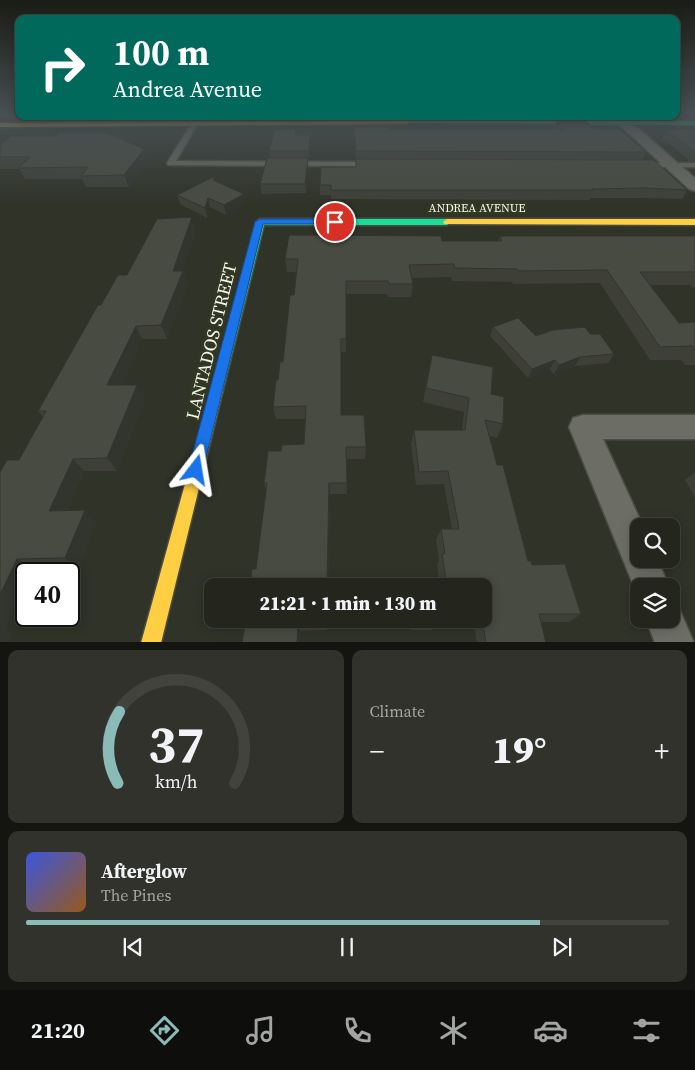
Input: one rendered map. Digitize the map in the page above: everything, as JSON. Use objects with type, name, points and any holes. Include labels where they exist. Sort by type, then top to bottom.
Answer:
[{"type":"main road","name":"ANDREA AVENUE","points":[[260,222],[695,222]]},
{"type":"main road","name":"LANTADOS STREET","points":[[151,642],[260,222]]},
{"type":"street","points":[[647,144],[695,186]]},
{"type":"street","points":[[630,537],[583,427],[695,427]]},
{"type":"street","points":[[669,628],[675,642]]},
{"type":"lane","points":[[182,144],[171,163],[381,164]]},
{"type":"lane","points":[[631,164],[695,165]]},
{"type":"building","points":[[132,144],[144,149],[124,175],[81,176],[88,167],[18,168],[30,157],[0,157],[0,145]]},
{"type":"building","points":[[271,144],[309,144],[309,151],[269,151]]},
{"type":"building","points":[[355,144],[637,144],[646,152],[356,151]]},
{"type":"building","points":[[684,144],[695,144],[695,152]]},
{"type":"building","points":[[267,158],[308,158],[305,184],[260,184]]},
{"type":"building","points":[[356,159],[654,160],[687,190],[644,188],[592,189],[594,190],[331,190],[331,185],[320,185],[321,167],[356,167]]},
{"type":"building","points":[[215,176],[213,180],[244,194],[224,205],[208,198],[205,208],[177,195]]},
{"type":"building","points":[[192,217],[173,271],[183,271],[161,325],[136,326],[107,385],[137,385],[107,458],[73,459],[49,511],[85,510],[65,558],[17,559],[0,595],[0,472],[7,460],[19,460],[46,411],[38,411],[98,305],[101,305],[118,275],[127,275],[157,219]]},
{"type":"building","points":[[289,235],[441,236],[442,241],[502,241],[500,236],[695,236],[695,272],[640,272],[679,323],[695,322],[695,351],[692,346],[660,347],[607,270],[518,271],[517,269],[455,268],[454,264],[409,265],[413,284],[389,284],[388,281],[346,281],[346,339],[341,339],[341,415],[364,415],[366,447],[346,447],[347,483],[329,483],[327,578],[251,578],[252,569],[256,569],[267,483],[264,483],[268,451],[281,451],[282,445],[304,444],[306,406],[273,407],[280,362],[283,362],[290,295],[294,295],[298,259],[285,259]]},
{"type":"building","points":[[518,318],[536,336],[553,330],[585,327],[590,334],[600,334],[614,354],[580,357],[559,365],[555,360],[532,369],[493,327]]},
{"type":"building","points":[[432,355],[493,367],[491,394],[504,397],[503,424],[485,420],[497,465],[503,465],[528,561],[531,561],[532,565],[565,564],[581,614],[539,614],[546,642],[486,642],[484,628],[492,628],[492,578],[446,578],[442,554],[445,554],[441,529],[459,529],[448,471],[419,472],[414,430],[465,430],[469,398],[426,388]]},
{"type":"building","points":[[244,628],[298,628],[297,642],[242,642]]},
{"type":"traffic: fast","points":[[217,390],[260,222],[447,222]]},
{"type":"traffic: slow","points":[[447,222],[695,222]]},
{"type":"traffic: slow","points":[[151,642],[217,390]]},
{"type":"route","points":[[196,470],[260,222],[335,222]]}]
